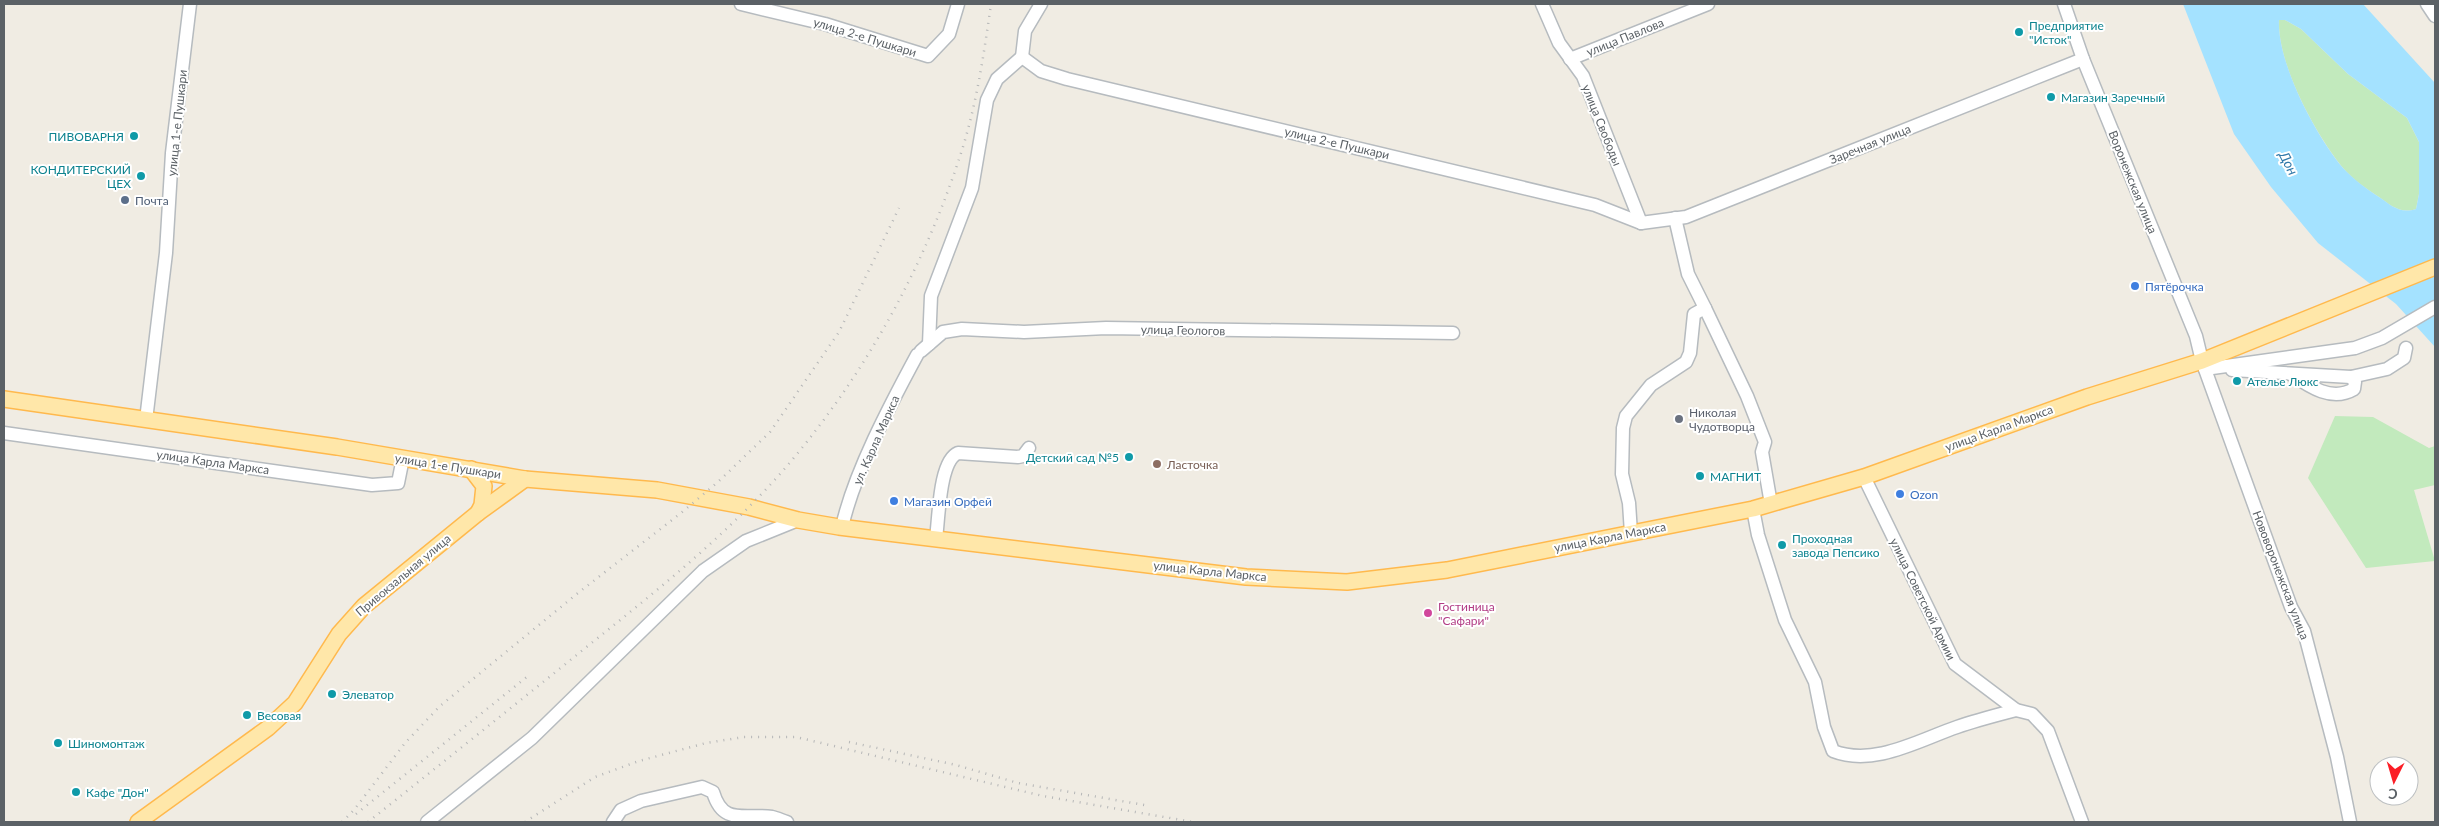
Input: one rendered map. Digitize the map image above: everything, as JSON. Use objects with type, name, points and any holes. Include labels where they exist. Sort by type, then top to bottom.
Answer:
[{"type":"main road","name":"улица Карла Маркса","points":[[749,507],[798,520],[842,527],[1246,577],[1347,582],[1460,568],[1753,509],[1864,477],[2087,397],[2226,359],[2338,306],[2435,267]]},
{"type":"main road","name":"улица 1-е Пушкари","points":[[4,400],[337,447],[525,479],[657,490],[749,507]]},
{"type":"main road","points":[[471,469],[484,486],[482,505],[478,513]]},
{"type":"main road","name":"Привокзальная улица","points":[[138,822],[268,728],[295,703],[339,634],[358,612],[478,513],[525,479]]},
{"type":"street","name":"улица 1-е Пушкари","points":[[146,420],[166,253],[172,153],[190,4]]},
{"type":"street","name":"улица 2-е Пушкари","points":[[741,4],[825,24],[928,56],[949,34],[958,4]]},
{"type":"street","points":[[922,350],[931,296],[972,188],[986,100],[997,79],[1022,57],[1025,32],[1041,4]]},
{"type":"street","name":"улица Свободы","points":[[1542,4],[1559,43],[1586,84],[1647,222]]},
{"type":"street","name":"улица Павлова","points":[[1570,58],[1708,4]]},
{"type":"street","name":"Воронежская улица","points":[[2064,4],[2083,59],[2196,336],[2204,365]]},
{"type":"street","points":[[2428,4],[2435,16]]},
{"type":"street","name":"улица 2-е Пушкари","points":[[1022,57],[1041,71],[1067,79],[1595,205],[1647,222]]},
{"type":"street","name":"Заречная улица","points":[[1647,222],[1686,217],[2083,59]]},
{"type":"street","points":[[1675,218],[1688,274],[1747,396],[1765,442],[1762,452],[1771,504]]},
{"type":"street","name":"улица Карла Маркса","points":[[2226,359],[2356,348],[2382,338],[2435,307]]},
{"type":"street","points":[[1631,533],[1629,502],[1622,474],[1623,428],[1626,416],[1651,385],[1686,362],[1690,353],[1694,314],[1704,308]]},
{"type":"street","name":"улица Геологов","points":[[922,350],[943,332],[962,330],[1024,332],[1106,328],[1453,333]]},
{"type":"street","points":[[2226,359],[2233,371],[2351,377],[2387,369],[2404,358],[2406,348]]},
{"type":"street","name":"ул. Карла Маркса","points":[[842,527],[859,477],[899,389],[922,350]]},
{"type":"street","name":"Нововоронежская улица","points":[[2204,365],[2291,607],[2304,631],[2337,757],[2350,822]]},
{"type":"street","points":[[2291,374],[2308,386],[2326,394],[2344,395],[2354,389],[2355,382],[2351,377]]},
{"type":"street","name":"улица Карла Маркса","points":[[4,433],[372,485],[398,483],[403,458]]},
{"type":"street","points":[[936,538],[944,470],[953,456],[958,453],[1018,457],[1024,456],[1028,448]]},
{"type":"street","name":"улица Советской Армии","points":[[1864,477],[1955,664],[2016,710],[2032,714],[2048,731],[2082,822]]},
{"type":"street","points":[[1753,509],[1758,535],[1785,620],[1815,682],[1824,727],[1833,751],[1846,756],[1873,755],[1910,746],[1958,727],[2016,710]]},
{"type":"street","points":[[427,822],[532,738],[703,571],[746,540],[798,520]]},
{"type":"street","points":[[613,822],[621,810],[641,801],[702,787],[713,792],[716,807],[727,818],[738,821],[772,817],[787,822]]},
{"type":"green space","points":[[2279,20],[2285,20],[2301,29],[2348,74],[2407,118],[2419,142],[2419,194],[2416,209],[2401,210],[2388,203],[2351,176],[2332,154],[2310,118],[2291,77],[2280,38]]},
{"type":"green space","points":[[2335,416],[2373,417],[2429,448],[2435,446],[2435,485],[2414,490],[2435,561],[2366,568],[2308,478]]},
{"type":"water","name":"Дон","points":[[2183,4],[2363,4],[2435,83],[2435,347],[2396,304],[2318,243],[2271,187],[2234,134]],"holes":[[[2279,20],[2285,20],[2301,29],[2348,74],[2407,118],[2419,142],[2419,194],[2416,209],[2401,210],[2388,203],[2351,176],[2332,154],[2310,118],[2291,77],[2280,37]]]},
{"type":"railway","points":[[368,822],[667,582],[741,515],[787,466],[816,430],[867,356],[890,317],[930,235],[962,150],[972,114],[980,77],[991,4]]},
{"type":"railway","points":[[342,822],[354,810],[405,743],[440,706],[578,593],[681,513],[719,481],[770,432],[839,332],[899,208]]},
{"type":"railway","points":[[356,814],[528,676]]},
{"type":"railway","points":[[525,822],[595,777],[639,761],[706,743],[744,737],[796,737],[1043,796],[1193,822]]},
{"type":"railway","points":[[849,742],[956,765],[1018,783],[1150,806]]},
{"type":"place","name":"Предприятие \"Исток\"","points":[[2019,32]]},
{"type":"place","name":"Магазин Заречный","points":[[2051,97]]},
{"type":"place","name":"ПИВОВАРНЯ","points":[[134,136]]},
{"type":"place","name":"КОНДИТЕРСКИЙ ЦЕХ","points":[[141,176]]},
{"type":"place","name":"Почта","points":[[125,200]]},
{"type":"place","name":"Пятёрочка","points":[[2135,286]]},
{"type":"place","name":"Ателье Люкс","points":[[2237,381]]},
{"type":"place","name":"Николая Чудотворца","points":[[1679,419]]},
{"type":"place","name":"Детский сад №5","points":[[1129,457]]},
{"type":"place","name":"Ласточка","points":[[1157,464]]},
{"type":"place","name":"МАГНИТ","points":[[1700,476]]},
{"type":"place","name":"Ozon","points":[[1900,494]]},
{"type":"place","name":"Магазин Орфей","points":[[894,501]]},
{"type":"place","name":"Проходная завода Пепсико","points":[[1782,545]]},
{"type":"place","name":"Гостиница \"Сафари\"","points":[[1428,613]]},
{"type":"place","name":"Элеватор","points":[[332,694]]},
{"type":"place","name":"Весовая","points":[[247,715]]},
{"type":"place","name":"Шиномонтаж","points":[[58,743]]},
{"type":"place","name":"Кафе \"Дон\"","points":[[76,792]]}]
